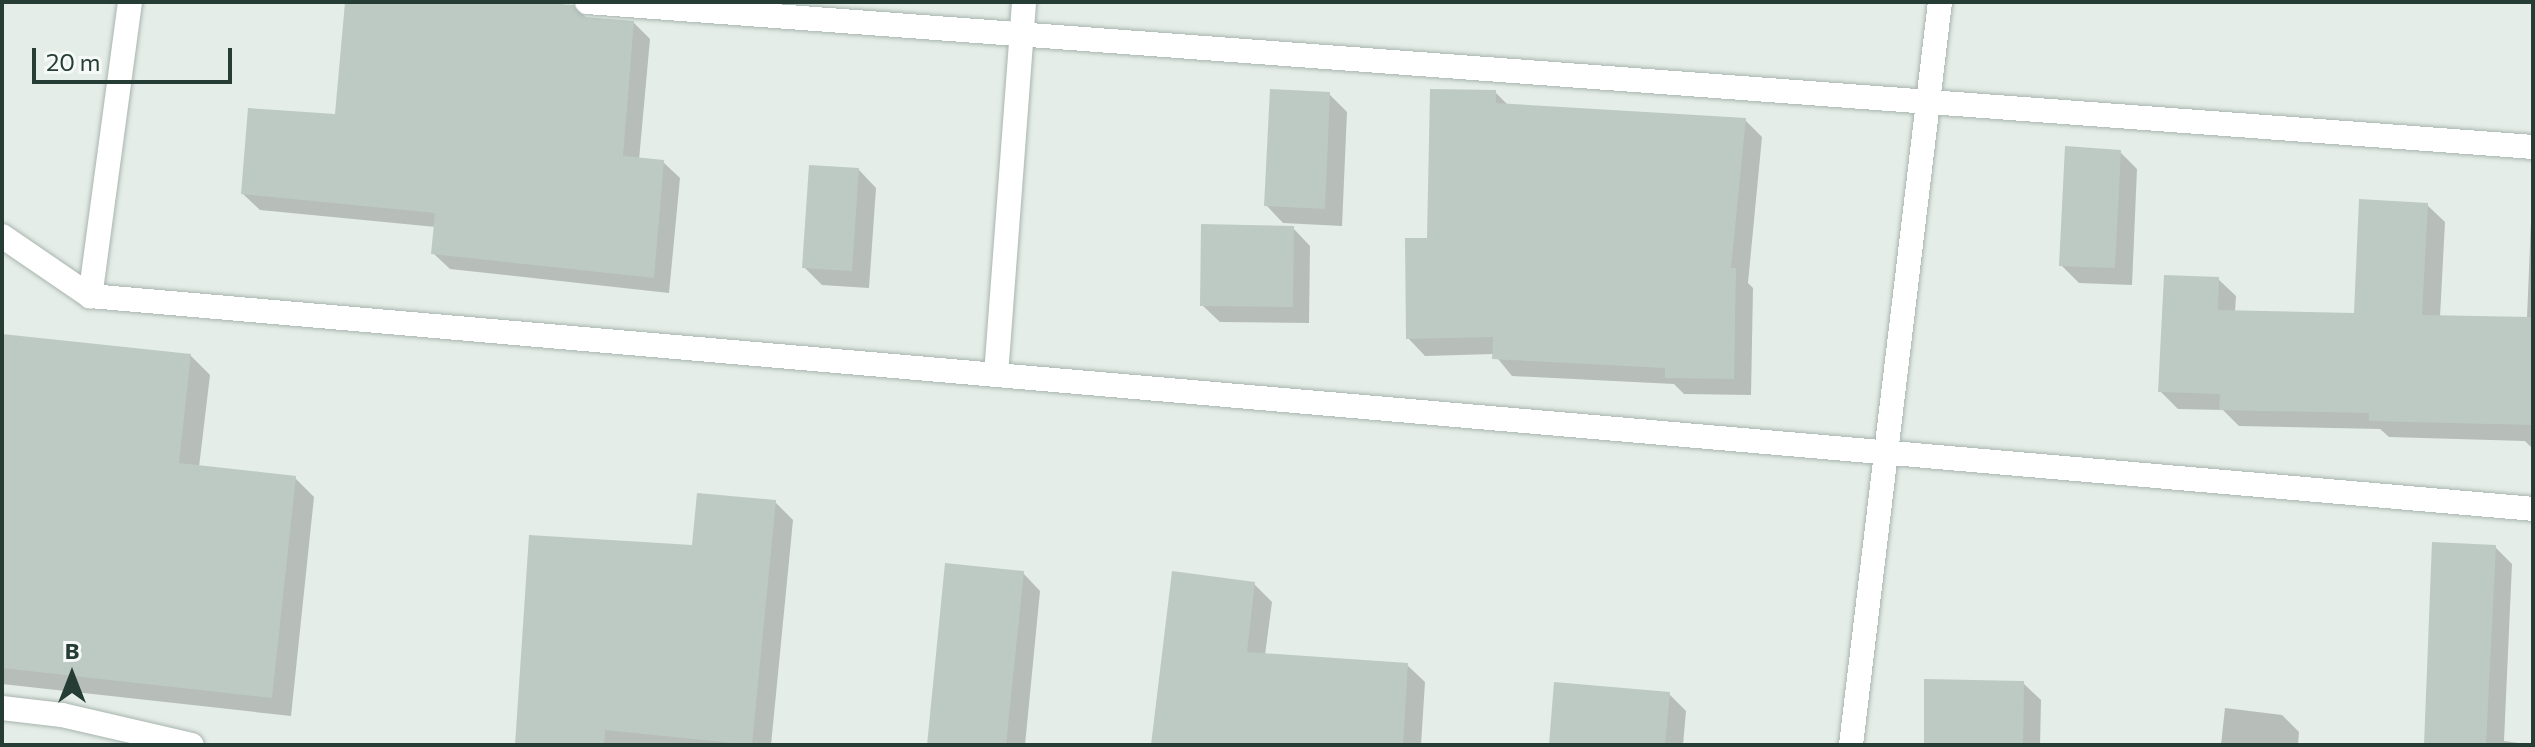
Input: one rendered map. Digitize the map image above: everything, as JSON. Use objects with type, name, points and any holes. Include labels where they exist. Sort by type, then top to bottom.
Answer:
[{"type":"street","points":[[90,296],[130,2]]},
{"type":"street","points":[[587,2],[1024,37],[2533,147]]},
{"type":"street","points":[[996,375],[1024,37],[1024,2]]},
{"type":"street","points":[[1851,745],[1889,454],[1940,2]]},
{"type":"street","points":[[2,236],[90,296],[2533,509]]},
{"type":"street","points":[[2,708],[62,715],[192,745]]},
{"type":"building","points":[[345,2],[534,2],[573,5],[586,17],[634,21],[623,156],[664,160],[654,278],[431,254],[435,213],[241,194],[248,108],[335,114]]},
{"type":"building","points":[[1270,89],[1330,92],[1325,209],[1264,206]]},
{"type":"building","points":[[1430,89],[1496,90],[1496,103],[1746,118],[1731,268],[1736,268],[1734,379],[1665,378],[1665,368],[1492,359],[1493,337],[1406,339],[1405,238],[1427,238]]},
{"type":"building","points":[[2065,146],[2121,150],[2115,268],[2059,266]]},
{"type":"building","points":[[809,165],[859,168],[852,271],[802,268]]},
{"type":"building","points":[[2359,199],[2428,203],[2422,315],[2533,317],[2533,425],[2369,421],[2369,413],[2219,410],[2220,394],[2158,392],[2164,275],[2219,277],[2218,310],[2354,313]]},
{"type":"building","points":[[1201,224],[1294,226],[1293,307],[1200,306]]},
{"type":"building","points":[[2,334],[191,354],[179,463],[296,476],[272,698],[2,668]]},
{"type":"building","points":[[697,493],[776,500],[752,745],[605,730],[604,745],[515,745],[529,535],[692,545]]},
{"type":"building","points":[[2432,542],[2496,545],[2486,745],[2424,745]]},
{"type":"building","points":[[945,563],[1024,571],[1006,745],[927,745]]},
{"type":"building","points":[[1172,571],[1255,582],[1247,652],[1408,663],[1403,745],[1151,745]]},
{"type":"building","points":[[1924,679],[2024,681],[2023,745],[1924,745]]},
{"type":"building","points":[[1554,682],[1670,692],[1665,745],[1549,745]]}]
